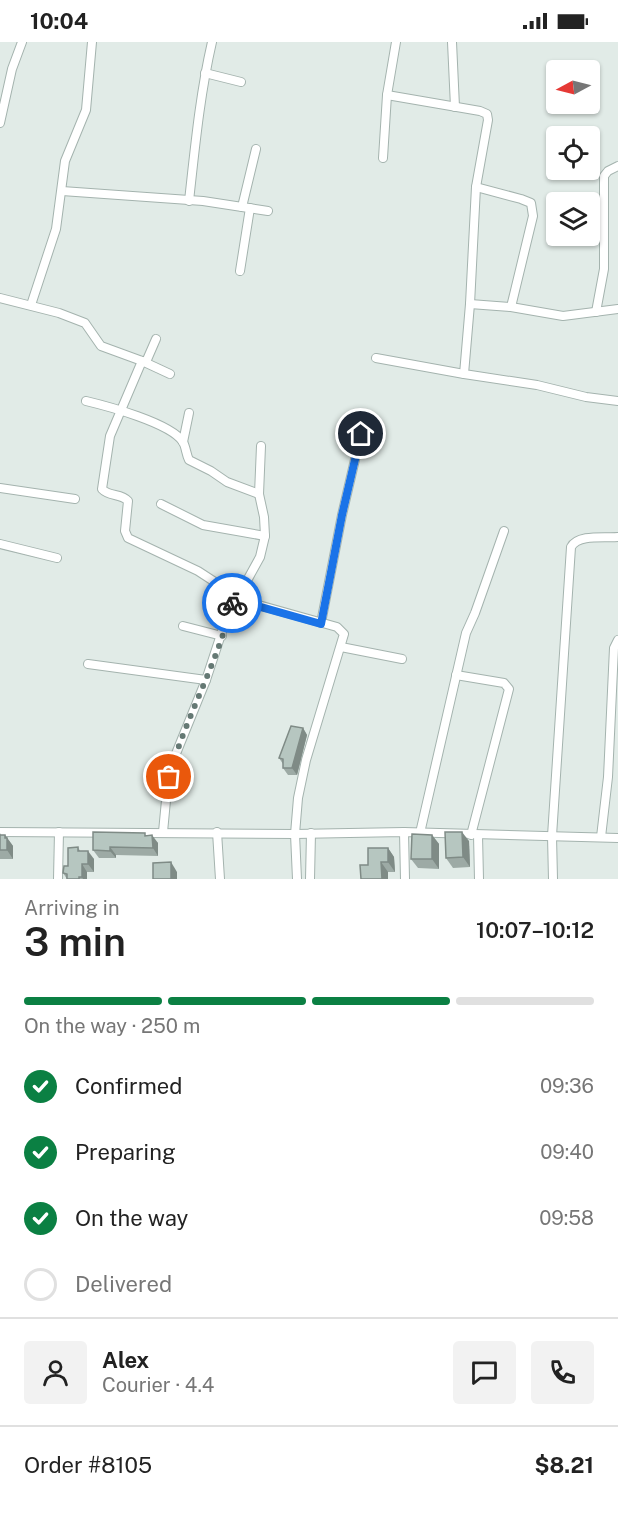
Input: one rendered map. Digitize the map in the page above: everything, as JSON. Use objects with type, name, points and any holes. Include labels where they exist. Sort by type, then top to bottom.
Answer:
[{"type":"street","points":[[0,123],[12,69],[22,42]]},
{"type":"street","points":[[31,304],[56,229],[65,161],[86,110],[92,42]]},
{"type":"street","points":[[189,201],[205,73],[212,42]]},
{"type":"street","points":[[383,158],[387,95],[396,42]]},
{"type":"street","points":[[452,42],[455,107]]},
{"type":"street","points":[[205,73],[241,82]]},
{"type":"street","points":[[387,95],[487,114],[488,120],[476,188],[464,374]]},
{"type":"street","points":[[240,271],[246,208],[256,149]]},
{"type":"street","points":[[596,312],[604,269],[604,176],[618,166]]},
{"type":"street","points":[[476,188],[521,198],[531,203],[533,216],[511,307]]},
{"type":"street","points":[[62,192],[189,201],[268,211]]},
{"type":"street","points":[[0,298],[31,304],[85,323],[101,346],[170,374]]},
{"type":"street","points":[[470,304],[511,307],[563,316],[618,309]]},
{"type":"street","points":[[156,339],[110,436],[102,489],[107,494],[125,497],[128,501],[125,531],[128,538],[198,572],[254,605],[342,630],[344,639],[306,760],[298,798],[295,834],[297,879]]},
{"type":"street","points":[[376,358],[618,401]]},
{"type":"street","points":[[86,401],[121,409],[170,431],[183,442]]},
{"type":"street","points":[[189,413],[183,442],[189,460],[227,482],[258,494]]},
{"type":"street","points":[[321,624],[342,515],[361,434]]},
{"type":"street","points":[[163,832],[167,790],[173,761],[206,680],[236,596],[260,557],[265,536],[264,517],[258,494],[261,446]]},
{"type":"street","points":[[0,488],[75,499]]},
{"type":"street","points":[[161,504],[203,525],[265,536]]},
{"type":"street","points":[[420,833],[466,633],[504,531]]},
{"type":"street","points":[[553,879],[552,836],[571,547],[580,539],[618,537]]},
{"type":"street","points":[[0,544],[57,558]]},
{"type":"street","points":[[183,626],[222,636]]},
{"type":"street","points":[[601,837],[608,777],[614,648],[618,640]]},
{"type":"street","points":[[341,646],[402,659]]},
{"type":"street","points":[[88,664],[206,680]]},
{"type":"street","points":[[456,675],[504,683],[509,689],[475,835],[479,879]]},
{"type":"street","points":[[0,832],[295,834],[404,832],[618,838]]},
{"type":"street","points":[[58,879],[59,832]]},
{"type":"street","points":[[217,832],[220,879]]},
{"type":"street","points":[[404,832],[405,879]]},
{"type":"street","points":[[310,879],[311,833]]},
{"type":"building","points":[[291,726],[303,728],[292,768],[283,768],[283,759],[279,758]]},
{"type":"building","points":[[93,832],[145,833],[145,836],[152,835],[153,848],[110,847],[110,851],[93,850]]},
{"type":"building","points":[[445,832],[462,832],[463,857],[446,858]]},
{"type":"building","points":[[412,834],[432,835],[432,859],[411,859]]},
{"type":"building","points":[[0,835],[5,835],[7,838],[7,850],[0,850]]},
{"type":"building","points":[[78,847],[78,851],[88,851],[88,864],[82,864],[82,877],[67,879],[67,874],[63,873],[64,866],[68,866],[68,848]]},
{"type":"building","points":[[368,848],[388,848],[388,862],[381,862],[382,879],[361,879],[360,865],[368,865]]},
{"type":"building","points":[[171,862],[171,879],[153,879],[153,863]]},
{"type":"way so far","points":[[169,777],[232,603]]},
{"type":"route","points":[[232,603],[234,594],[244,602],[321,624],[342,515],[361,434]]}]
